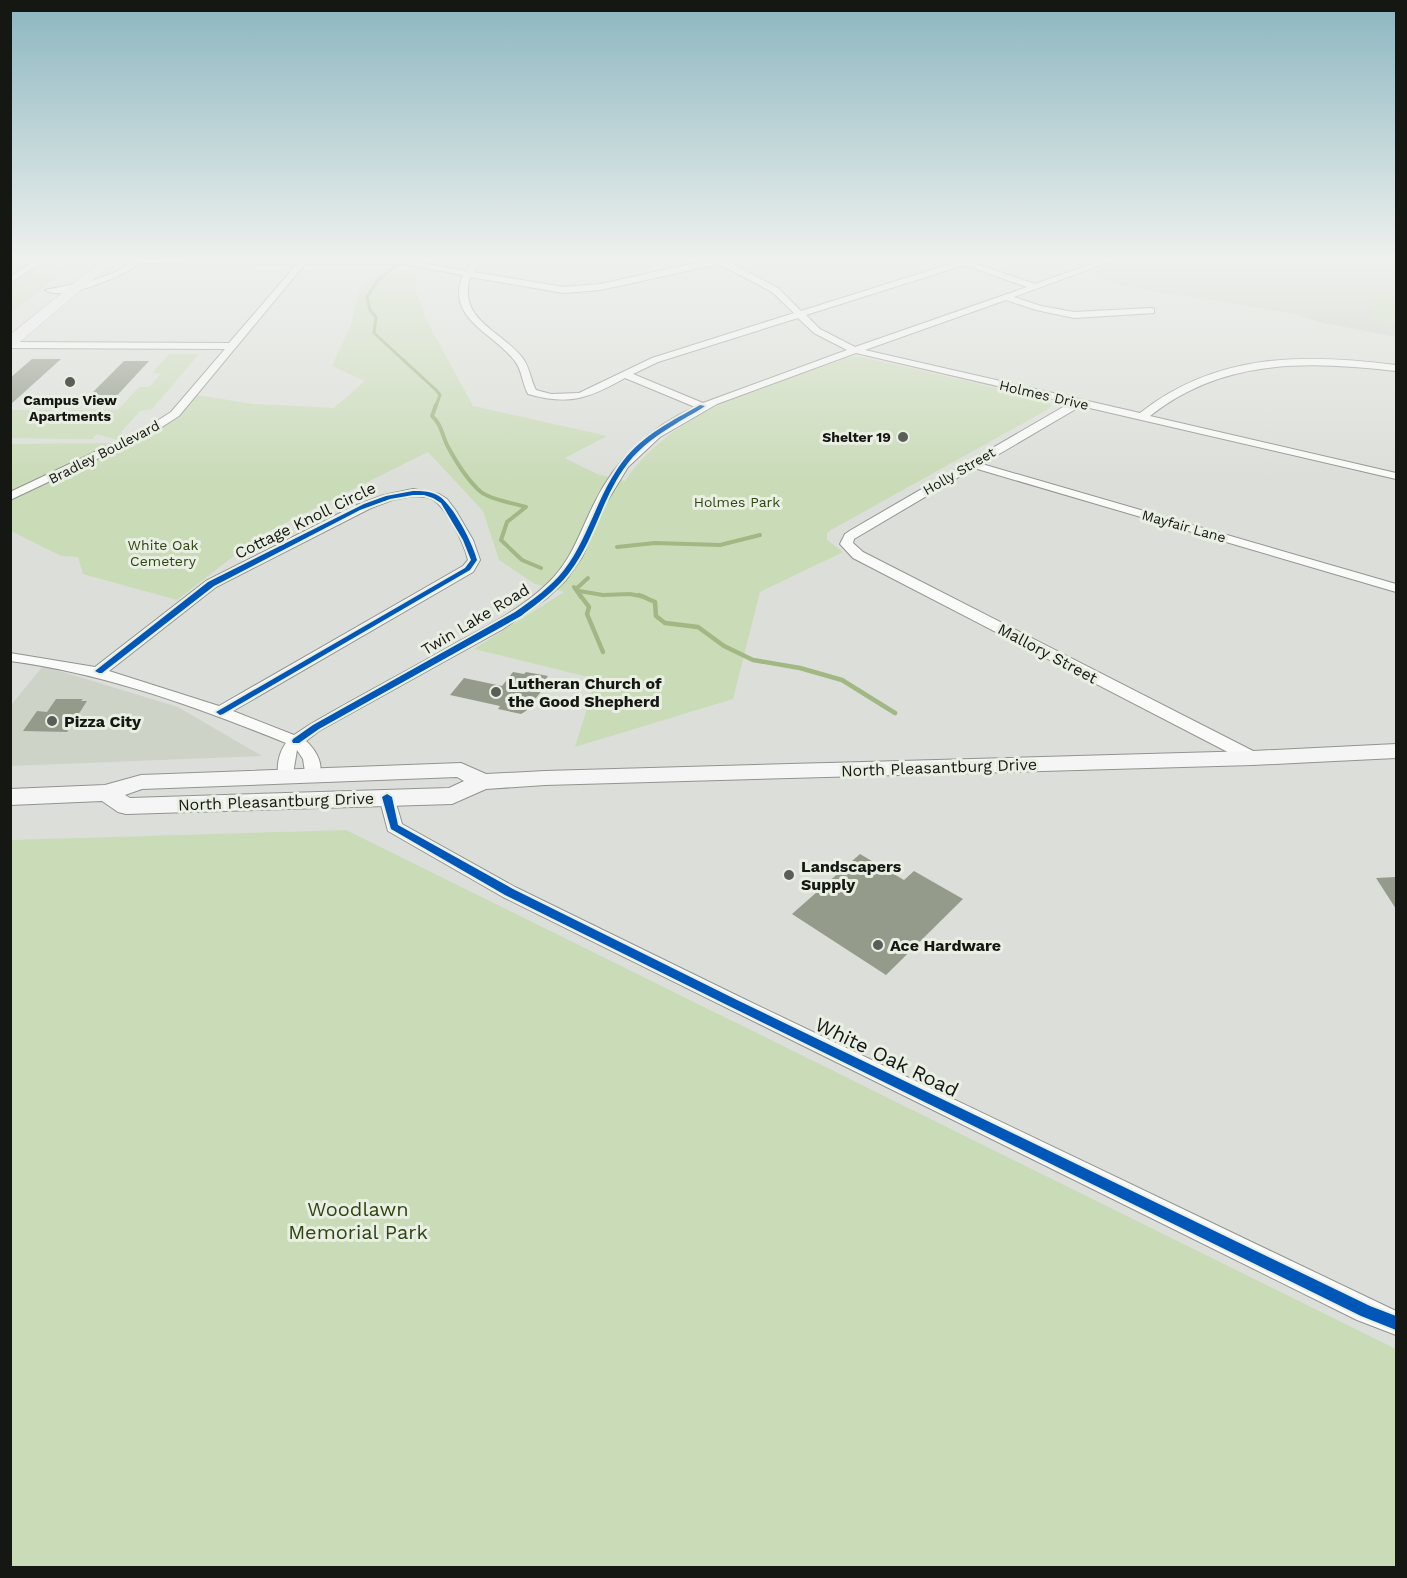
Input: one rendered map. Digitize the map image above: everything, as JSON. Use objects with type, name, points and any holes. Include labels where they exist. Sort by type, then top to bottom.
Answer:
[{"type":"main road","points":[[10,344],[23,333]]},
{"type":"main road","name":"North Pleasantburg Drive","points":[[106,793],[126,806],[452,795],[482,782],[544,778],[1253,758],[1396,751]]},
{"type":"main road","name":"North Pleasantburg Drive","points":[[10,797],[106,793],[141,782],[312,774],[461,770],[482,782]]},
{"type":"street","name":"Bradley Boulevard","points":[[10,497],[122,445],[175,414],[245,333]]},
{"type":"street","points":[[487,333],[517,356],[523,365],[532,392],[552,398],[584,396],[604,388],[624,374],[655,360],[744,333]]},
{"type":"street","name":"Holmes Drive","points":[[820,333],[854,350],[1396,476]]},
{"type":"street","name":"Twin Lake Road","points":[[296,741],[314,728],[518,614],[540,597],[571,565],[601,502],[631,455],[656,434],[702,406],[904,333]]},
{"type":"street","points":[[10,344],[234,346]]},
{"type":"street","points":[[1142,417],[1160,400],[1178,389],[1234,371],[1323,362],[1396,368]]},
{"type":"street","points":[[624,374],[702,406]]},
{"type":"street","name":"Holly Street","points":[[846,544],[855,532],[1078,403]]},
{"type":"street","name":"Mayfair Lane","points":[[971,464],[1396,588]]},
{"type":"street","name":"Cottage Knoll Circle","points":[[99,671],[211,584],[348,514],[378,500],[406,493],[431,495],[443,501],[471,546],[474,560],[468,569],[220,712]]},
{"type":"street","name":"Mallory Street","points":[[846,544],[858,555],[1253,758]]},
{"type":"street","points":[[10,657],[50,660],[99,671],[220,712],[296,741],[313,759],[312,774]]},
{"type":"street","points":[[286,776],[288,751],[296,741]]},
{"type":"street","name":"White Oak Road","points":[[387,797],[394,826],[509,891],[733,1003],[1345,1301],[1396,1323]]},
{"type":"shaded area","points":[[1373,333],[1396,333],[1396,337]]},
{"type":"shaded area","points":[[43,666],[178,707],[262,756],[11,766],[11,705]]},
{"type":"green space","points":[[347,333],[433,333],[473,406],[607,436],[565,458],[597,474],[625,481],[646,456],[670,434],[697,417],[758,389],[851,357],[862,357],[1044,399],[1052,405],[1047,410],[831,530],[827,533],[827,540],[843,552],[760,592],[733,699],[575,747],[596,679],[474,649],[564,592],[535,584],[499,560],[483,511],[428,452],[261,535],[177,600],[83,574],[78,557],[61,556],[11,531],[10,444],[124,443],[196,395],[253,404],[334,408],[365,381],[332,366]]},
{"type":"green space","points":[[169,354],[199,354],[152,409],[140,411],[121,432],[127,437],[121,441],[97,434],[92,439],[11,438],[11,410],[118,410],[139,387],[149,387],[161,374],[152,373]]},
{"type":"green space","name":"Woodlawn Memorial Park","points":[[346,830],[1396,1349],[1396,1567],[11,1567],[11,840]]},
{"type":"building","points":[[32,359],[61,359],[10,405],[10,378]]},
{"type":"building","points":[[124,361],[149,361],[111,402],[83,402]]},
{"type":"building","name":"Lutheran Church of the Good Shepherd","points":[[513,672],[548,676],[546,679],[550,680],[526,711],[521,714],[498,709],[500,706],[450,695],[464,678],[502,686]]},
{"type":"building","name":"Pizza City","points":[[56,699],[87,701],[67,732],[23,731],[37,711],[47,712]]},
{"type":"building","name":"Ace Hardware","points":[[860,854],[904,880],[914,871],[963,899],[886,975],[792,914]]},
{"type":"building","points":[[1396,877],[1396,909],[1376,878]]},
{"type":"waterway","points":[[374,333],[436,390],[440,395],[436,406]]},
{"type":"waterway","points":[[436,405],[432,416],[454,457],[471,482],[490,497],[526,507],[507,522],[501,540],[522,560],[541,568]]},
{"type":"waterway","points":[[617,547],[655,543],[720,545],[760,535]]},
{"type":"waterway","points":[[576,589],[588,578]]},
{"type":"waterway","points":[[574,587],[581,597]]},
{"type":"waterway","points":[[579,591],[603,595],[630,594],[642,596]]},
{"type":"waterway","points":[[580,595],[589,607],[587,614],[603,652]]},
{"type":"waterway","points":[[642,596],[655,602],[656,616],[665,623],[698,627],[724,646],[753,660],[800,668],[842,680],[895,713]]},
{"type":"cycle path","points":[[296,741],[316,727],[518,614],[548,591],[572,564],[608,489],[626,462],[652,437],[702,406]]},
{"type":"cycle path","points":[[99,671],[211,584],[358,509],[388,497],[413,493],[425,493],[443,502],[471,550],[474,560],[468,569],[220,712]]},
{"type":"cycle path","points":[[387,797],[394,827],[509,892],[1366,1311],[1396,1323]]},
{"type":"place","name":"Campus View Apartments","points":[[70,382]]},
{"type":"place","name":"Shelter 19","points":[[903,437]]},
{"type":"place","name":"Lutheran Church of the Good Shepherd","points":[[496,692]]},
{"type":"place","name":"Pizza City","points":[[52,721]]},
{"type":"place","name":"Landscapers Supply","points":[[789,875]]},
{"type":"place","name":"Ace Hardware","points":[[878,945]]},
{"type":"park label","name":"Holmes Park","points":[[737,502]]},
{"type":"park label","name":"White Oak Cemetery","points":[[163,554]]}]
